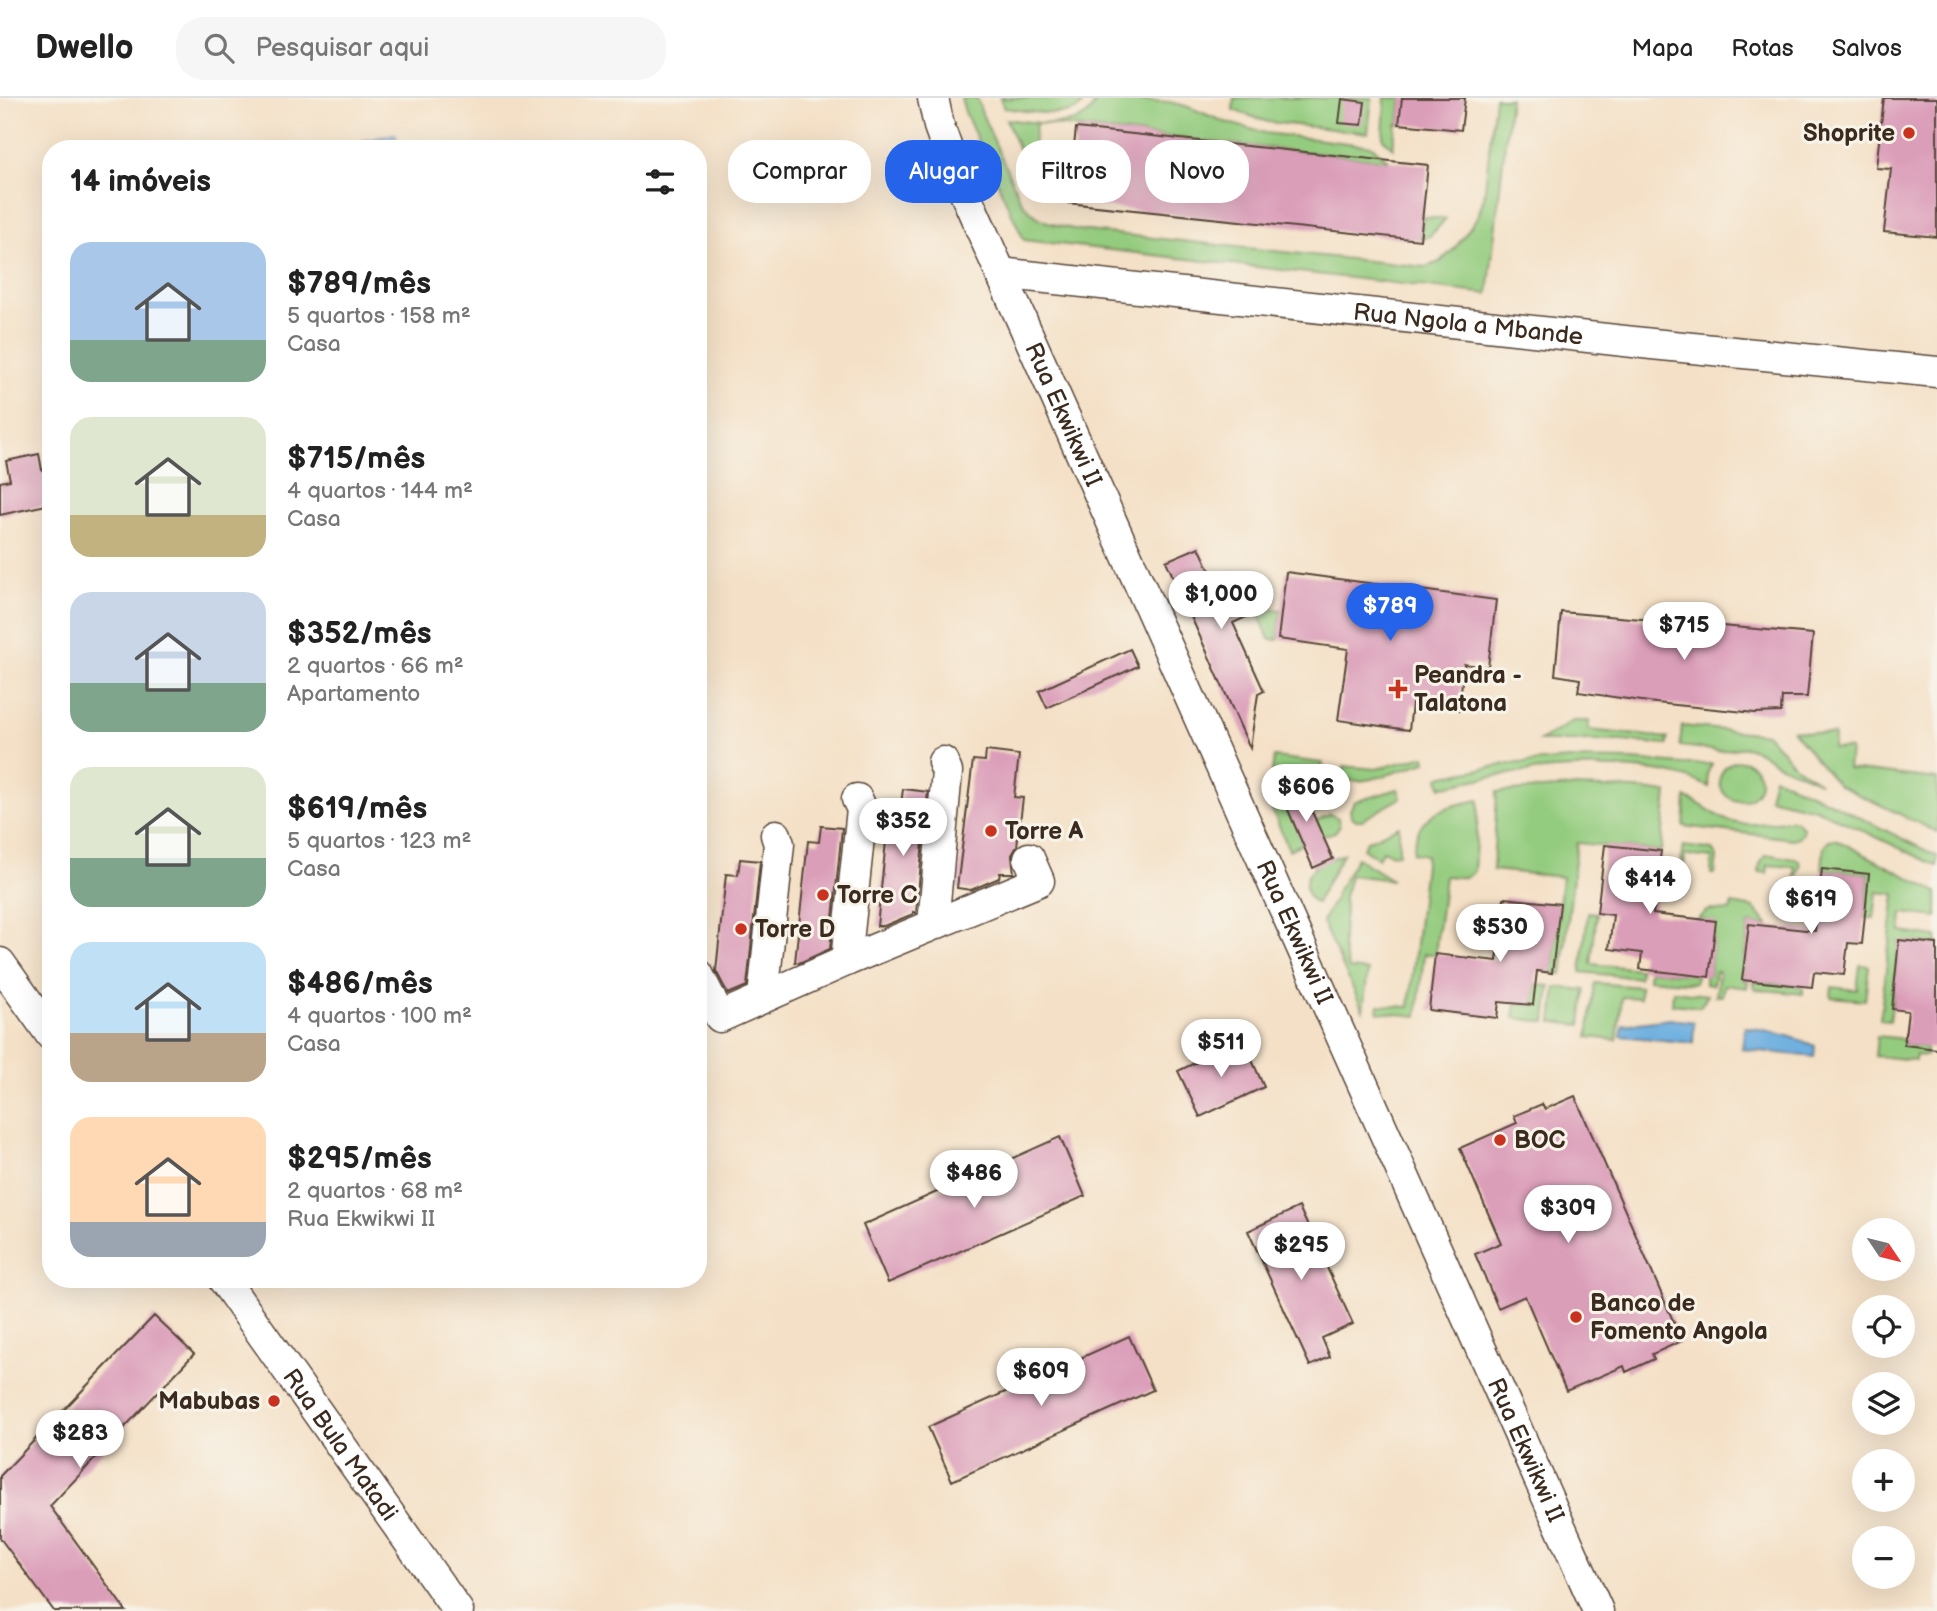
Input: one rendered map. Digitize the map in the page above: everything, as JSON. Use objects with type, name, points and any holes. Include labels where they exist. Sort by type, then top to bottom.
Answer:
[{"type":"street","name":"Rua Ekwikwi II","points":[[933,98],[954,170],[1598,1611]]},
{"type":"street","name":"Rua Ngola a Mbande","points":[[1000,273],[1937,372]]},
{"type":"street","points":[[933,924],[947,772],[943,762]]},
{"type":"street","points":[[846,961],[862,809],[858,799]]},
{"type":"street","points":[[764,997],[779,844],[776,835]]},
{"type":"street","points":[[707,992],[720,1017],[1039,881],[1029,858]]},
{"type":"street","points":[[0,963],[42,1022]]},
{"type":"street","name":"Rua Bula Matadi","points":[[229,1288],[458,1611]]},
{"type":"green space","points":[[961,98],[977,98],[994,140],[978,140]]},
{"type":"green space","points":[[1000,98],[1086,98],[1079,108],[1054,113],[1004,108]]},
{"type":"green space","points":[[1098,98],[1169,102],[1265,133],[1372,146],[1389,161],[1249,146],[1249,140],[1194,140],[1036,123],[1078,120],[1085,116]]},
{"type":"green space","points":[[1234,98],[1372,98],[1368,133],[1268,122],[1233,110]]},
{"type":"green space","points":[[1385,98],[1402,98],[1393,148],[1383,139]]},
{"type":"green space","points":[[1495,98],[1510,98],[1488,294],[1024,240],[1002,193],[1002,159],[1016,190],[1016,203],[1023,203],[1032,213],[1053,224],[1079,230],[1425,267],[1440,262],[1455,248],[1478,216],[1484,197]]},
{"type":"green space","points":[[1006,119],[1036,123],[1034,140],[1016,140],[1016,143]]},
{"type":"green space","points":[[1423,217],[1446,219],[1430,236],[1420,240]]},
{"type":"green space","points":[[1252,595],[1263,596],[1262,608],[1282,610],[1278,640],[1269,639]]},
{"type":"green space","points":[[1573,721],[1589,721],[1588,730],[1668,738],[1667,745],[1622,741],[1540,741]]},
{"type":"green space","points":[[1682,726],[1767,734],[1795,766],[1820,782],[1746,747],[1719,751],[1680,746]]},
{"type":"green space","points":[[1792,730],[1834,735],[1833,748],[1850,749],[1848,769],[1937,779],[1937,832],[1838,785]]},
{"type":"green space","points":[[1425,756],[1426,762],[1385,776],[1362,781],[1344,779],[1344,766],[1376,769]]},
{"type":"green space","points":[[1274,757],[1323,763],[1319,780],[1298,780],[1279,789],[1271,780]]},
{"type":"green space","points":[[1568,759],[1712,764],[1707,774],[1709,787],[1677,775],[1619,768],[1529,771],[1441,787],[1439,777],[1507,764]]},
{"type":"green space","points":[[1740,761],[1754,767],[1760,781],[1754,795],[1740,801],[1726,795],[1720,781],[1726,767]]},
{"type":"green space","points":[[1774,777],[1937,856],[1937,866],[1815,809],[1769,798]]},
{"type":"green space","points":[[1572,787],[1667,793],[1661,851],[1577,843],[1562,974],[1552,973],[1562,877],[1493,870],[1497,792]]},
{"type":"green space","points":[[1398,789],[1401,798],[1362,820],[1351,816],[1350,810],[1354,802]]},
{"type":"green space","points":[[1686,798],[1729,821],[1753,824],[1795,820],[1803,827],[1803,832],[1793,839],[1684,826]]},
{"type":"green space","points":[[1479,800],[1474,871],[1464,877],[1445,876],[1435,954],[1424,954],[1417,1016],[1378,1012],[1379,1005],[1409,1007],[1426,855],[1413,853],[1415,839],[1426,820],[1434,814],[1454,805]]},
{"type":"green space","points":[[1271,807],[1289,811],[1303,843],[1289,850]]},
{"type":"green space","points":[[1330,814],[1338,818],[1339,827],[1335,832],[1322,836],[1316,821]]},
{"type":"green space","points":[[1399,826],[1399,854],[1383,850],[1378,858],[1363,848],[1367,841]]},
{"type":"green space","points":[[1835,839],[1937,892],[1937,917],[1902,913],[1901,932],[1937,937],[1937,944],[1899,941],[1890,1021],[1880,1020],[1895,894],[1877,892],[1874,918],[1865,918],[1869,874],[1822,869],[1824,847],[1829,840]]},
{"type":"green space","points":[[1683,846],[1712,850],[1717,857],[1715,874],[1711,874],[1712,858],[1685,855],[1684,866],[1681,859]]},
{"type":"green space","points":[[1343,854],[1316,903],[1309,897],[1306,888],[1309,873],[1319,864]]},
{"type":"green space","points":[[1765,856],[1799,861],[1799,871],[1795,879],[1795,867],[1768,865],[1767,873],[1759,872]]},
{"type":"green space","points":[[1357,858],[1392,880],[1350,875],[1344,899],[1344,952],[1349,969],[1368,971],[1363,1010],[1322,922]]},
{"type":"green space","points":[[1732,904],[1754,908],[1769,926],[1749,924],[1742,980],[1748,981],[1747,988],[1724,985],[1722,996],[1716,996],[1719,972],[1715,972],[1713,985],[1705,984],[1705,976],[1709,976],[1715,922],[1697,919],[1708,910],[1731,911]]},
{"type":"green space","points":[[1588,912],[1597,913],[1591,964],[1640,969],[1639,978],[1581,972]]},
{"type":"green space","points":[[1860,965],[1869,966],[1865,1000],[1831,997],[1832,987],[1857,990]]},
{"type":"green space","points":[[1649,970],[1696,975],[1695,983],[1648,979]]},
{"type":"green space","points":[[1754,982],[1803,987],[1803,994],[1754,989]]},
{"type":"green space","points":[[1595,983],[1640,987],[1640,998],[1622,997],[1617,1040],[1588,1037]]},
{"type":"green space","points":[[1535,985],[1550,986],[1546,1022],[1514,1018],[1516,1004],[1533,1005]]},
{"type":"green space","points":[[1556,987],[1585,990],[1581,1025],[1552,1022]]},
{"type":"green space","points":[[1673,991],[1708,995],[1700,1007],[1672,1004]]},
{"type":"green space","points":[[1877,1036],[1904,1039],[1904,1045],[1926,1047],[1926,1056],[1916,1055],[1915,1060],[1875,1056]]},
{"type":"water","points":[[395,134],[398,140],[368,140]]},
{"type":"water","points":[[1670,1019],[1694,1022],[1693,1043],[1621,1036],[1623,1025]]},
{"type":"water","points":[[1745,1027],[1781,1034],[1815,1046],[1814,1057],[1742,1049]]},
{"type":"building","points":[[1402,98],[1465,98],[1461,130],[1399,124]]},
{"type":"building","name":"Shoprite","points":[[1884,98],[1937,98],[1937,237],[1884,232],[1891,169],[1876,168]]},
{"type":"building","points":[[1342,99],[1365,102],[1362,125],[1339,123]]},
{"type":"building","points":[[1076,128],[1190,140],[1145,140],[1145,203],[1249,203],[1249,146],[1428,165],[1420,240],[1068,203],[1131,203],[1131,140],[1075,140]]},
{"type":"building","points":[[39,454],[42,506],[0,515],[0,482],[10,480],[6,461]]},
{"type":"building","points":[[1199,547],[1219,590],[1243,579],[1257,612],[1233,623],[1264,691],[1258,694],[1250,748],[1166,561]]},
{"type":"building","points":[[1286,572],[1496,600],[1488,667],[1464,664],[1459,710],[1412,704],[1409,730],[1338,720],[1348,649],[1278,639]]},
{"type":"building","points":[[1561,612],[1813,634],[1807,697],[1782,697],[1781,712],[1755,713],[1578,692],[1580,679],[1555,675]]},
{"type":"building","points":[[1130,649],[1138,666],[1047,708],[1039,691]]},
{"type":"building","name":"Torre A","points":[[986,751],[1019,755],[1014,797],[1023,798],[1017,846],[1012,855],[1014,873],[1000,873],[999,878],[971,890],[957,888],[973,760],[985,761]]},
{"type":"building","points":[[1298,780],[1333,859],[1313,868],[1279,789]]},
{"type":"building","points":[[903,789],[928,792],[916,913],[884,926],[877,926],[890,804],[901,805]]},
{"type":"building","name":"Torre C","points":[[821,826],[842,828],[830,949],[799,963],[795,962],[808,841],[819,842]]},
{"type":"building","points":[[1605,845],[1661,851],[1653,914],[1716,921],[1709,977],[1640,969],[1642,953],[1609,949],[1613,915],[1597,913]]},
{"type":"building","name":"Torre D","points":[[740,859],[760,861],[747,986],[728,994],[716,971],[726,874],[738,875]]},
{"type":"building","points":[[1822,869],[1869,874],[1862,944],[1848,943],[1844,975],[1814,972],[1812,987],[1742,980],[1749,924],[1815,931]]},
{"type":"building","points":[[1504,898],[1560,904],[1552,973],[1537,971],[1533,1005],[1499,1002],[1497,1018],[1429,1010],[1435,954],[1497,961]]},
{"type":"building","points":[[1899,940],[1937,944],[1937,1049],[1904,1045],[1908,1011],[1892,1009]]},
{"type":"building","points":[[1243,1040],[1264,1087],[1200,1117],[1178,1071]]},
{"type":"building","points":[[1575,1096],[1682,1341],[1652,1354],[1654,1359],[1626,1372],[1624,1366],[1566,1391],[1525,1296],[1498,1308],[1475,1254],[1501,1243],[1460,1148],[1517,1123],[1514,1116],[1542,1104],[1545,1109]]},
{"type":"building","points":[[1060,1137],[1085,1196],[888,1283],[863,1225]]},
{"type":"building","points":[[1299,1207],[1353,1324],[1322,1338],[1330,1357],[1310,1366],[1248,1231]]},
{"type":"building","points":[[154,1316],[194,1354],[50,1506],[126,1611],[54,1611],[0,1538],[0,1476]]},
{"type":"building","points":[[1129,1336],[1153,1390],[952,1481],[928,1427]]},
{"type":"place","name":"Shoprite","points":[[1909,133]]},
{"type":"place","name":"Peandra - Talatona","points":[[1398,689]]},
{"type":"place","name":"Torre A","points":[[991,831]]},
{"type":"place","name":"Torre C","points":[[823,895]]},
{"type":"place","name":"Torre D","points":[[741,929]]},
{"type":"place","name":"BOC","points":[[1500,1140]]},
{"type":"place","name":"Banco de Fomento Angola","points":[[1576,1317]]},
{"type":"place","name":"Mabubas","points":[[274,1401]]}]
